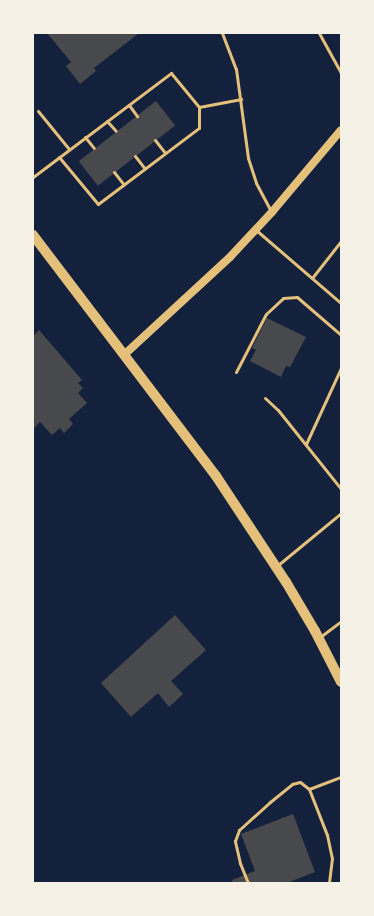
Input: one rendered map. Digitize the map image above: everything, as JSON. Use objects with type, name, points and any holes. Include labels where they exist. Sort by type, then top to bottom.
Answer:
[{"type":"main road","points":[[125,354],[201,286],[256,230],[341,130]]},
{"type":"main road","points":[[33,235],[125,354],[216,476],[276,567],[319,638],[341,682]]},
{"type":"lane","points":[[222,33],[236,69],[242,99],[248,158],[256,183],[272,212]]},
{"type":"lane","points":[[319,33],[341,72]]},
{"type":"lane","points":[[33,177],[69,149],[171,73],[199,107],[199,128],[98,204],[59,157]]},
{"type":"lane","points":[[199,107],[242,99]]},
{"type":"lane","points":[[128,105],[137,116]]},
{"type":"lane","points":[[38,111],[69,149]]},
{"type":"lane","points":[[107,121],[116,131]]},
{"type":"lane","points":[[85,137],[94,148]]},
{"type":"lane","points":[[155,140],[165,154]]},
{"type":"lane","points":[[135,156],[145,168]]},
{"type":"lane","points":[[114,172],[124,185]]},
{"type":"lane","points":[[256,230],[341,303]]},
{"type":"lane","points":[[312,278],[341,241]]},
{"type":"lane","points":[[236,372],[266,314],[283,298],[291,296],[302,300],[341,335]]},
{"type":"lane","points":[[306,444],[341,368]]},
{"type":"lane","points":[[265,398],[278,410],[341,490]]},
{"type":"lane","points":[[276,567],[341,513]]},
{"type":"lane","points":[[319,638],[341,621]]},
{"type":"lane","points":[[309,789],[341,777]]},
{"type":"lane","points":[[248,883],[240,863],[236,842],[239,830],[248,820],[292,784],[300,782],[309,789],[321,816],[329,843],[332,858],[329,883]]},
{"type":"building","points":[[47,33],[139,33],[94,68],[96,71],[80,84],[66,66],[71,62]]},
{"type":"building","points":[[156,101],[175,125],[98,186],[79,161]]},
{"type":"building","points":[[267,318],[306,337],[290,367],[286,366],[281,377],[250,361],[256,350],[252,348]]},
{"type":"building","points":[[39,330],[82,380],[78,383],[83,388],[78,393],[87,403],[69,419],[73,424],[64,433],[60,428],[52,435],[40,422],[33,429],[33,336]]},
{"type":"building","points":[[175,615],[206,650],[171,681],[183,694],[169,707],[158,693],[131,717],[101,683]]},
{"type":"building","points":[[293,814],[315,872],[287,883],[233,883],[232,880],[255,871],[241,834]]}]
